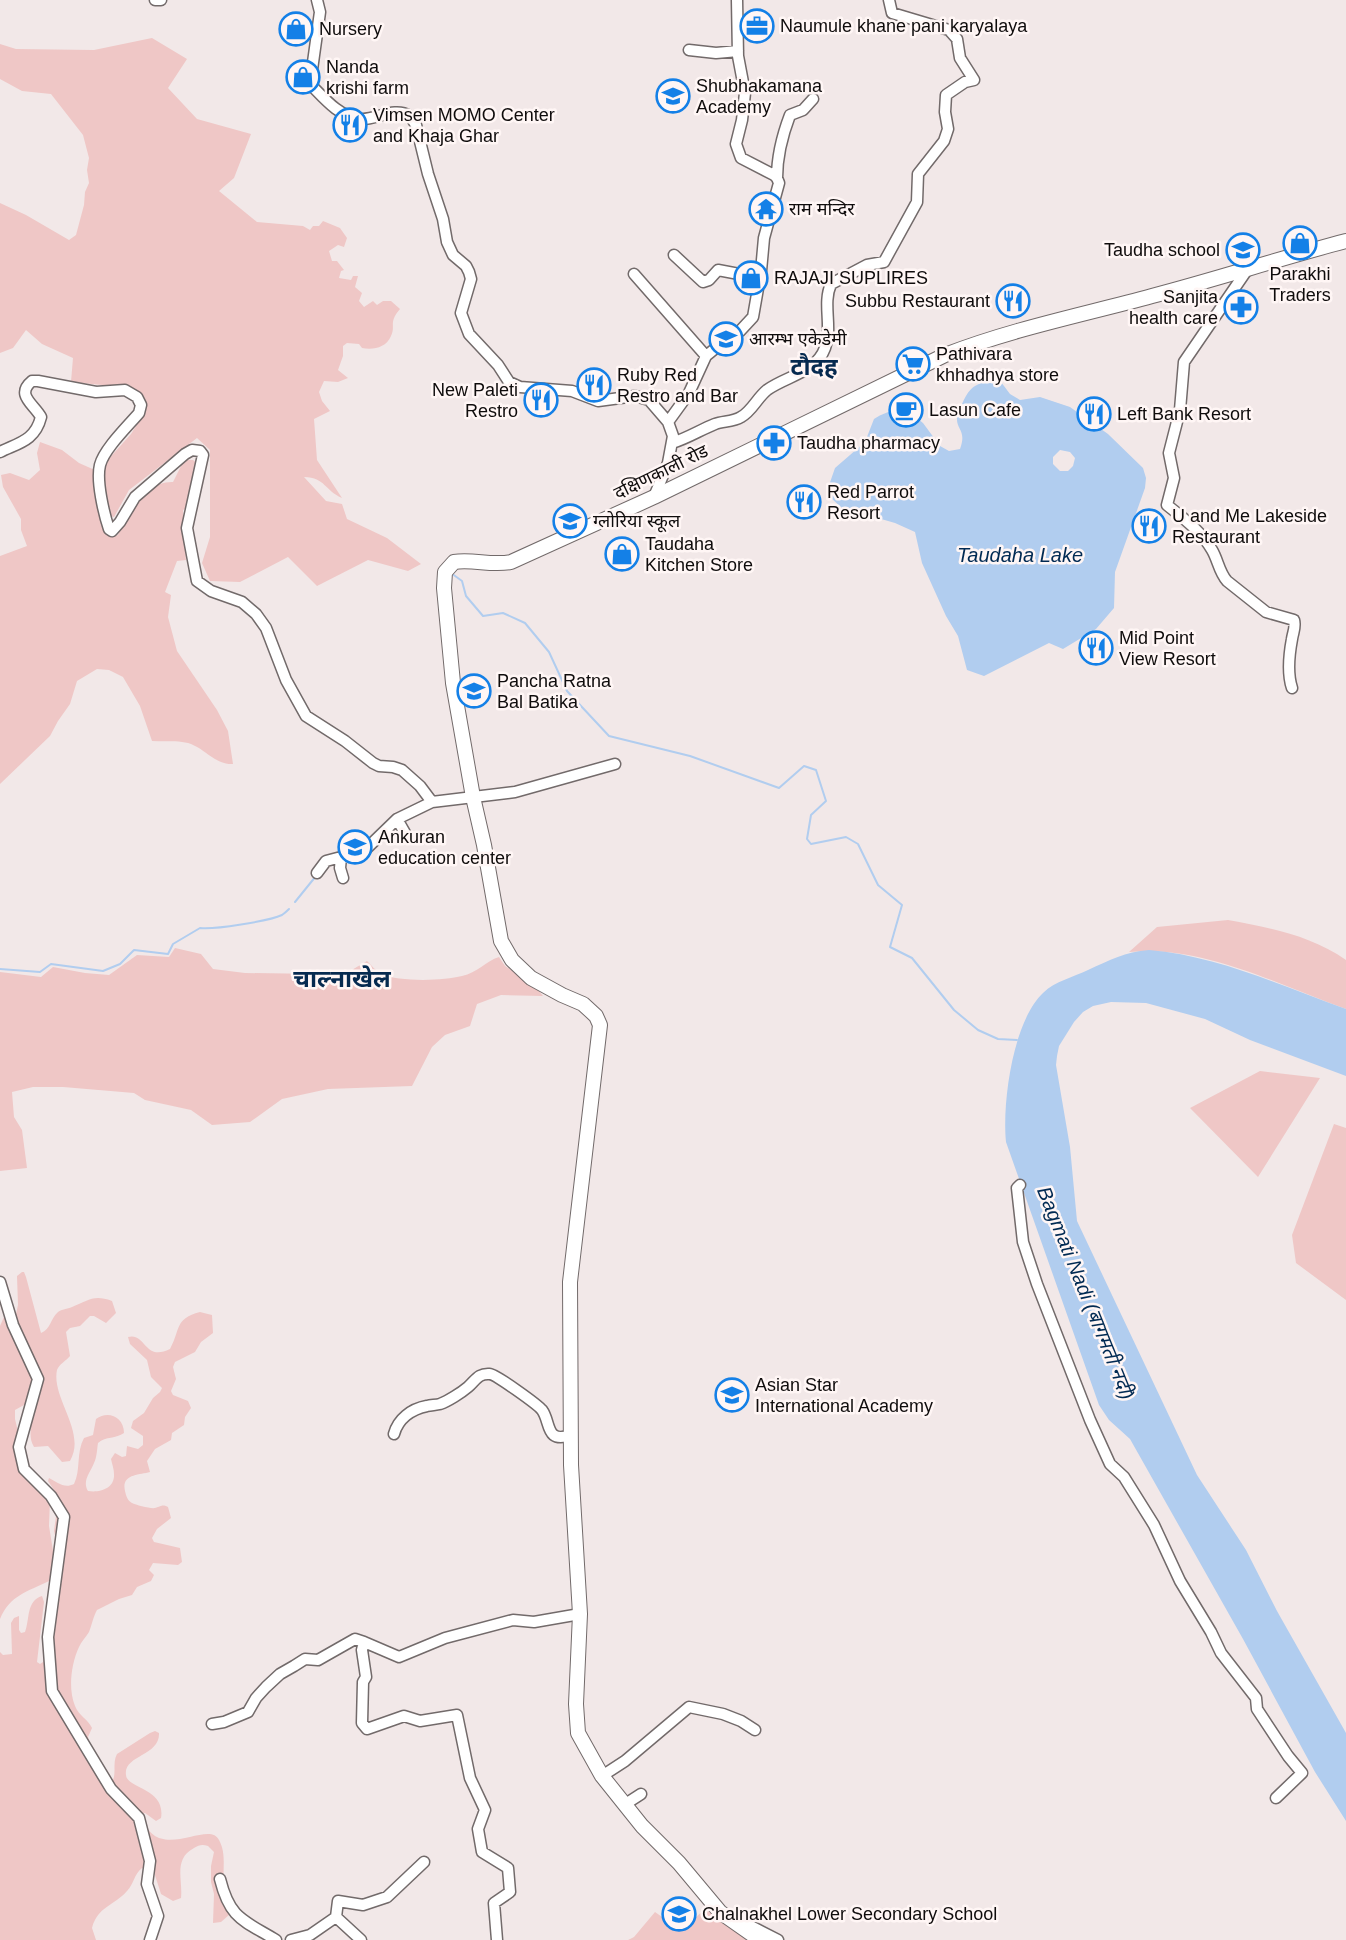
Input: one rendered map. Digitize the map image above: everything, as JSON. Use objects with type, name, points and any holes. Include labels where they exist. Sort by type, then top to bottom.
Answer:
[{"type":"main road","name":"दक्षिणकाली रोड","points":[[760,1940],[720,1912],[679,1863],[642,1826],[602,1776],[578,1733],[576,1704],[580,1614],[571,1435],[571,1270],[600,1025],[592,1011],[583,1004],[531,978],[518,968],[505,951],[501,941],[453,683],[444,588],[445,572],[454,562],[465,560],[498,565],[511,562],[654,497],[945,355],[981,341],[1247,270],[1346,241]]},
{"type":"street","points":[[155,0],[161,0]]},
{"type":"street","points":[[317,0],[320,12],[310,84],[336,110],[347,116],[362,120],[399,112],[410,116],[416,125],[428,174],[440,208],[447,242],[453,255],[466,266],[471,279],[461,313],[469,334],[498,365],[510,382],[532,388],[572,391],[598,401],[639,396],[649,400],[673,431],[668,463],[654,497]]},
{"type":"street","points":[[737,0],[738,51],[745,93],[736,144],[741,158],[777,178]]},
{"type":"street","points":[[672,443],[712,425],[744,416],[768,390],[812,367],[826,347],[829,322],[827,300],[831,284],[867,265],[885,262],[917,201],[918,174],[944,141],[948,129],[945,112],[946,94],[965,82],[974,80],[960,58],[957,39],[949,30],[892,13],[889,0]]},
{"type":"street","points":[[689,50],[716,53],[738,51]]},
{"type":"street","points":[[668,422],[689,393],[706,356],[728,338],[740,332],[753,317],[764,238],[779,183],[777,158],[782,136],[790,115],[803,110],[813,99]]},
{"type":"street","points":[[674,255],[690,271],[706,282],[718,270],[760,278]]},
{"type":"street","points":[[1247,270],[1184,362],[1180,410],[1169,453],[1174,478],[1167,505],[1199,532],[1212,550],[1222,575],[1227,581],[1266,612],[1294,620],[1296,625],[1289,661],[1289,678],[1292,688]]},
{"type":"street","points":[[634,274],[706,356]]},
{"type":"street","points":[[0,452],[21,445],[39,423],[41,417],[25,396],[25,390],[32,381],[96,392],[125,390],[131,392],[141,405],[139,413],[107,452],[100,465],[100,486],[109,529],[112,531],[120,522],[135,497],[185,454],[192,450],[200,451],[203,455],[187,528],[197,581],[211,591],[242,602],[256,614],[266,628],[286,680],[306,716],[345,741],[373,764],[402,770],[420,786],[432,802]]},
{"type":"street","points":[[317,873],[326,861],[340,860],[364,851],[432,802],[515,792],[615,764]]},
{"type":"street","points":[[340,860],[343,878]]},
{"type":"street","points":[[1020,1185],[1017,1188],[1023,1242],[1077,1388],[1110,1464],[1124,1477],[1154,1525],[1180,1581],[1221,1653],[1256,1698],[1257,1709],[1302,1773],[1276,1798]]},
{"type":"street","points":[[0,1282],[14,1325],[38,1379],[19,1447],[24,1469],[51,1496],[64,1517],[48,1637],[52,1691],[111,1789],[139,1818],[150,1861],[147,1884],[158,1916],[150,1940]]},
{"type":"street","points":[[393,1434],[397,1422],[411,1412],[424,1406],[441,1404],[468,1387],[475,1377],[490,1374],[497,1375],[510,1388],[537,1406],[543,1412],[547,1427],[552,1434],[561,1438],[571,1435]]},
{"type":"street","points":[[212,1724],[224,1722],[248,1712],[256,1698],[280,1674],[305,1659],[318,1660],[355,1639],[399,1657],[446,1638],[513,1620],[534,1622],[580,1614]]},
{"type":"street","points":[[364,1642],[362,1650],[366,1677],[363,1682],[362,1723],[366,1729],[404,1716],[420,1721],[457,1715],[470,1778],[485,1810],[478,1829],[482,1852],[508,1868],[510,1892],[494,1903],[497,1940]]},
{"type":"street","points":[[602,1776],[625,1761],[689,1707],[723,1714],[755,1730]]},
{"type":"street","points":[[624,1805],[641,1794]]},
{"type":"street","points":[[291,1940],[310,1935],[336,1917],[338,1900],[363,1905],[387,1897],[424,1862]]},
{"type":"street","points":[[220,1879],[225,1898],[233,1913],[276,1940]]},
{"type":"street","points":[[720,1912],[778,1940]]},
{"type":"street","points":[[336,1917],[361,1940]]},
{"type":"shaded area","points":[[152,38],[187,59],[168,88],[197,119],[251,134],[234,178],[219,191],[257,222],[303,226],[310,230],[313,226],[319,226],[323,221],[340,228],[347,238],[344,247],[338,245],[329,251],[332,261],[337,261],[344,270],[341,271],[339,278],[351,280],[353,276],[358,276],[355,287],[362,293],[359,301],[364,307],[373,301],[377,305],[383,301],[391,301],[400,309],[393,321],[391,336],[383,346],[366,349],[359,344],[347,343],[343,346],[343,356],[338,370],[348,378],[338,382],[324,381],[319,392],[322,401],[330,411],[314,419],[317,460],[342,498],[321,482],[304,477],[326,501],[342,504],[347,519],[387,538],[421,564],[408,571],[368,560],[317,586],[288,557],[240,582],[210,581],[202,563],[210,537],[210,450],[197,438],[129,490],[114,517],[109,516],[104,484],[105,463],[131,434],[144,413],[145,406],[112,386],[71,382],[73,358],[42,344],[26,330],[13,348],[0,353],[0,203],[69,240],[76,235],[84,205],[85,192],[89,183],[87,170],[89,158],[83,135],[51,94],[22,91],[0,79],[0,44],[16,49],[94,50]]},
{"type":"shaded area","points":[[40,442],[62,450],[79,463],[97,471],[107,530],[111,537],[118,535],[126,517],[146,492],[163,483],[173,482],[186,460],[193,460],[197,463],[188,507],[183,510],[186,560],[177,561],[165,592],[171,595],[168,617],[177,651],[217,710],[228,731],[233,764],[221,762],[187,743],[152,741],[140,706],[123,677],[109,670],[97,669],[77,681],[70,704],[50,736],[0,784],[0,556],[27,546],[21,530],[21,519],[3,487],[1,475],[10,473],[29,480],[40,470],[37,453]]},
{"type":"shaded area","points":[[1228,920],[1304,938],[1346,960],[1346,1009],[1212,960],[1157,951],[1129,952],[1157,927]]},
{"type":"shaded area","points":[[175,948],[201,954],[213,969],[245,973],[321,974],[350,971],[367,961],[375,970],[389,977],[421,980],[454,978],[477,970],[499,957],[505,966],[534,985],[543,996],[501,995],[477,1004],[470,1026],[445,1035],[432,1047],[412,1086],[328,1089],[282,1099],[250,1122],[212,1125],[191,1110],[145,1100],[134,1093],[63,1087],[33,1087],[12,1092],[14,1117],[22,1130],[27,1168],[0,1171],[0,972],[41,977],[53,967],[109,975],[137,955],[169,957]]},
{"type":"shaded area","points":[[1260,1071],[1320,1078],[1258,1177],[1190,1108]]},
{"type":"shaded area","points":[[1334,1124],[1346,1128],[1346,1300],[1296,1263],[1292,1235]]},
{"type":"shaded area","points":[[22,1272],[26,1277],[41,1333],[47,1329],[58,1312],[91,1299],[100,1298],[112,1301],[116,1313],[106,1323],[90,1316],[80,1326],[70,1328],[66,1332],[70,1356],[58,1368],[57,1381],[74,1438],[74,1450],[70,1461],[62,1462],[48,1446],[34,1447],[28,1410],[24,1405],[15,1410],[24,1457],[46,1489],[50,1500],[49,1526],[54,1557],[49,1581],[14,1599],[0,1619],[0,1326],[4,1317],[12,1317],[16,1314],[17,1276]]},
{"type":"shaded area","points":[[200,1312],[212,1315],[213,1333],[201,1342],[195,1352],[175,1362],[173,1367],[176,1379],[171,1391],[173,1395],[188,1401],[191,1408],[185,1417],[184,1425],[172,1433],[171,1440],[155,1449],[147,1461],[150,1472],[128,1478],[124,1485],[129,1501],[132,1503],[150,1508],[163,1505],[168,1507],[171,1518],[157,1529],[152,1538],[154,1542],[180,1548],[182,1562],[178,1565],[153,1563],[149,1570],[154,1575],[151,1581],[137,1587],[132,1595],[97,1610],[89,1632],[76,1654],[71,1684],[75,1706],[92,1728],[88,1737],[89,1741],[112,1782],[117,1754],[150,1733],[155,1731],[159,1733],[158,1741],[154,1746],[130,1763],[126,1775],[128,1780],[146,1790],[158,1801],[161,1818],[156,1821],[145,1813],[142,1814],[148,1829],[158,1837],[169,1840],[204,1834],[213,1835],[219,1840],[224,1857],[224,1890],[229,1915],[221,1922],[213,1923],[214,1894],[211,1866],[214,1852],[208,1846],[201,1845],[183,1858],[180,1870],[181,1898],[173,1901],[161,1894],[153,1869],[142,1868],[127,1891],[98,1915],[92,1928],[96,1940],[0,1940],[0,1652],[3,1655],[12,1654],[11,1623],[19,1616],[19,1630],[21,1633],[25,1632],[31,1606],[37,1598],[42,1596],[44,1602],[37,1662],[40,1664],[43,1662],[58,1548],[54,1531],[58,1502],[56,1493],[48,1481],[49,1478],[64,1485],[74,1484],[84,1438],[93,1435],[96,1419],[110,1415],[118,1419],[124,1433],[98,1443],[96,1458],[87,1477],[86,1487],[88,1491],[97,1491],[106,1489],[112,1483],[114,1474],[111,1459],[115,1453],[122,1457],[126,1456],[127,1446],[138,1449],[143,1445],[143,1436],[131,1428],[133,1421],[144,1413],[162,1388],[151,1377],[147,1360],[130,1344],[128,1337],[138,1339],[155,1352],[170,1349],[182,1322]]},
{"type":"shaded area","points":[[705,1909],[751,1940],[628,1940],[634,1937],[655,1912],[675,1926],[687,1913],[695,1918]]},
{"type":"water","name":"Taudaha Lake","points":[[984,382],[1001,382],[1010,394],[1020,400],[1040,397],[1070,407],[1108,434],[1143,468],[1146,478],[1145,488],[1115,572],[1114,608],[1096,629],[1063,649],[1049,643],[984,676],[967,670],[958,636],[946,616],[922,563],[915,532],[895,523],[844,510],[827,491],[835,468],[865,442],[874,419],[888,412],[897,410],[912,414],[923,423],[940,446],[949,451],[960,449],[962,434],[957,421],[958,414],[969,391]],"holes":[[[1060,450],[1070,452],[1075,458],[1073,466],[1068,471],[1060,471],[1053,464],[1053,457]]]},
{"type":"water","name":"Bagmati Nadi (बागमती नदी)","points":[[1149,950],[1175,953],[1225,965],[1346,1009],[1346,1076],[1250,1040],[1205,1019],[1146,1003],[1111,1002],[1093,1006],[1083,1012],[1059,1046],[1056,1065],[1070,1147],[1077,1221],[1197,1475],[1246,1550],[1277,1611],[1346,1733],[1346,1821],[1315,1772],[1130,1439],[1109,1420],[1099,1405],[1006,1142],[1006,1106],[1012,1063],[1024,1023],[1033,1006],[1043,993],[1059,982],[1118,957]]},
{"type":"waterway","points":[[451,573],[462,581],[466,596],[483,616],[503,613],[525,623],[549,652],[567,691],[609,736],[690,756],[779,788],[804,766],[816,770],[826,801],[811,815],[807,839],[811,844],[846,837],[858,844],[878,885],[902,905],[890,947],[912,958],[954,1010],[978,1030],[998,1039],[1017,1040]]},
{"type":"waterway","points":[[295,902],[316,876]]},
{"type":"waterway","points":[[0,969],[40,972],[51,964],[103,971],[120,964],[134,950],[168,954],[173,944],[200,928],[266,920],[282,915],[289,909]]},
{"type":"place","name":"Naumule khane pani karyalaya","points":[[757,26]]},
{"type":"place","name":"Nursery","points":[[296,29]]},
{"type":"place","name":"Nanda krishi farm","points":[[303,77]]},
{"type":"place","name":"Shubhakamana Academy","points":[[673,96]]},
{"type":"place","name":"Vimsen MOMO Center and Khaja Ghar","points":[[350,125]]},
{"type":"place","name":"राम मन्दिर","points":[[766,209]]},
{"type":"place","name":"Parakhi Traders","points":[[1300,243]]},
{"type":"place","name":"Taudha school","points":[[1243,250]]},
{"type":"place","name":"RAJAJI SUPLIRES","points":[[751,278]]},
{"type":"place","name":"Subbu Restaurant","points":[[1013,301]]},
{"type":"place","name":"Sanjita health care","points":[[1241,307]]},
{"type":"place","name":"आरम्भ एकेडेमी","points":[[726,339]]},
{"type":"place","name":"Pathivara khhadhya store","points":[[913,364]]},
{"type":"place","name":"Ruby Red Restro and Bar","points":[[594,385]]},
{"type":"place","name":"New Paleti Restro","points":[[541,400]]},
{"type":"place","name":"Lasun Cafe","points":[[906,410]]},
{"type":"place","name":"Left Bank Resort","points":[[1094,414]]},
{"type":"place","name":"Taudha pharmacy","points":[[774,443]]},
{"type":"place","name":"Red Parrot Resort","points":[[804,502]]},
{"type":"place","name":"ग्लोरिया स्कूल","points":[[570,521]]},
{"type":"place","name":"U and Me Lakeside Restaurant","points":[[1149,526]]},
{"type":"place","name":"Taudaha Kitchen Store","points":[[622,554]]},
{"type":"place","name":"Mid Point View Resort","points":[[1096,648]]},
{"type":"place","name":"Pancha Ratna Bal Batika","points":[[474,691]]},
{"type":"place","name":"Ankuran education center","points":[[355,847]]},
{"type":"place","name":"Asian Star International Academy","points":[[732,1395]]},
{"type":"place","name":"Chalnakhel Lower Secondary School","points":[[679,1914]]},
{"type":"district","name":"टौदह","points":[[814,367]]},
{"type":"district","name":"चाल्नाखेल","points":[[342,979]]}]
